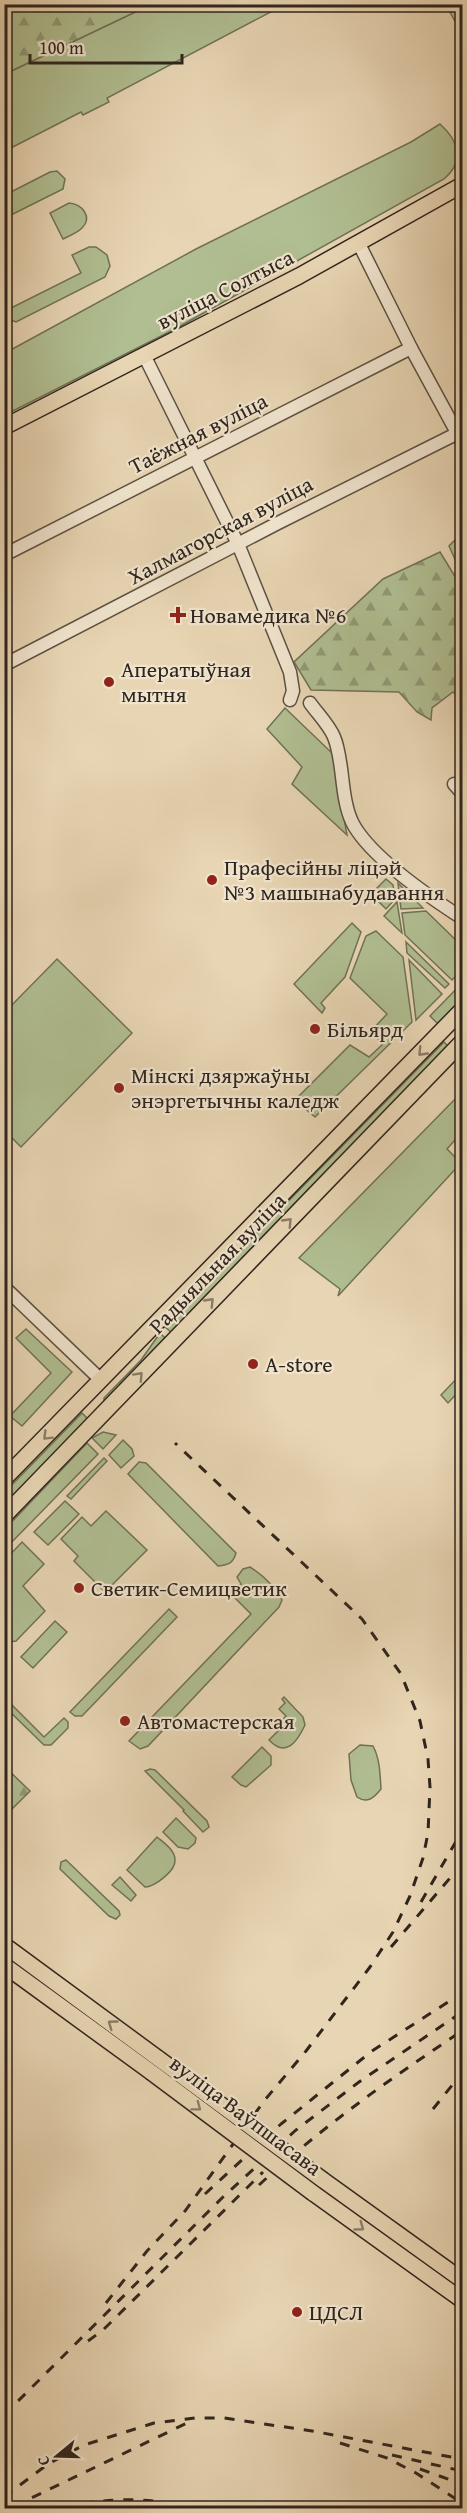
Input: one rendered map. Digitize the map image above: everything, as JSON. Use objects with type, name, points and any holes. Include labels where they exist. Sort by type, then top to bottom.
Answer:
[{"type":"main road","name":"вуліца Солтыса","points":[[4,427],[360,244],[462,185]]},
{"type":"main road","name":"Радыяльная вуліца","points":[[4,1479],[462,1010]]},
{"type":"main road","name":"Радыяльная вуліца","points":[[4,1516],[462,1042]]},
{"type":"main road","name":"вуліца Ваўпшасава","points":[[4,1945],[313,2193],[462,2300]]},
{"type":"main road","name":"вуліца Ваўпшасава","points":[[4,1965],[323,2180],[462,2280]]},
{"type":"street","points":[[360,244],[411,348],[459,438]]},
{"type":"street","name":"Таёжная вуліца","points":[[4,555],[411,348]]},
{"type":"street","points":[[144,355],[238,544],[290,672],[293,691],[290,700]]},
{"type":"street","name":"Халмагорская вуліца","points":[[4,665],[238,544],[459,438]]},
{"type":"street","points":[[310,703],[334,736],[347,806],[358,832],[386,861],[437,902],[462,918]]},
{"type":"street","points":[[4,1287],[101,1380]]},
{"type":"green space","points":[[5,4],[150,4],[150,5],[5,74]]},
{"type":"green space","points":[[150,5],[284,5],[107,98],[109,102],[83,115],[81,112],[5,151],[5,74]]},
{"type":"green space","points":[[446,5],[462,5],[462,34]]},
{"type":"green space","points":[[440,124],[452,137],[457,151],[455,165],[444,179],[175,329],[5,415],[5,353],[196,249],[411,142]]},
{"type":"green space","points":[[57,171],[65,179],[63,189],[5,218],[5,195],[50,172]]},
{"type":"green space","points":[[69,203],[82,208],[86,220],[80,230],[63,239],[50,213]]},
{"type":"green space","points":[[89,247],[96,247],[107,255],[110,266],[105,277],[16,322],[11,320],[11,308],[81,273],[72,255]]},
{"type":"green space","points":[[462,533],[462,575],[449,546]]},
{"type":"green space","points":[[440,552],[462,588],[462,701],[453,692],[432,708],[431,720],[417,712],[399,692],[311,690],[294,662],[383,579]]},
{"type":"green space","points":[[285,708],[333,754],[347,835],[292,784],[302,767],[267,729]]},
{"type":"green space","points":[[386,879],[393,885],[395,899],[386,909],[371,894]]},
{"type":"green space","points":[[398,883],[423,908],[401,909]]},
{"type":"green space","points":[[397,902],[402,933],[384,916]]},
{"type":"green space","points":[[426,911],[462,946],[462,970],[452,980],[405,935],[402,913]]},
{"type":"green space","points":[[352,923],[361,932],[345,977],[321,1003],[325,1008],[322,1013],[294,984]]},
{"type":"green space","points":[[376,931],[403,957],[412,1022],[315,1117],[295,1100],[350,1045],[369,1057],[382,1045],[372,1030],[387,1014],[350,978],[366,936]]},
{"type":"green space","points":[[406,942],[449,984],[445,988],[407,953]]},
{"type":"green space","points":[[57,959],[132,1033],[21,1147],[5,1131],[5,1012]]},
{"type":"green space","points":[[409,960],[442,994],[416,1020]]},
{"type":"green space","points":[[462,983],[462,1000],[438,1024],[430,1016]]},
{"type":"green space","points":[[444,1042],[450,1048],[172,1333],[165,1327]]},
{"type":"green space","points":[[462,1092],[462,1132],[447,1149],[461,1163],[338,1296],[340,1289],[299,1258]]},
{"type":"green space","points":[[26,1329],[72,1372],[22,1426],[10,1416],[51,1373],[16,1338]]},
{"type":"green space","points":[[160,1333],[166,1339],[104,1402],[104,1398],[141,1360]]},
{"type":"green space","points":[[462,1373],[462,1388],[448,1403],[441,1395]]},
{"type":"green space","points":[[82,1413],[88,1419],[5,1505],[5,1492]]},
{"type":"green space","points":[[103,1432],[116,1435],[103,1449],[92,1438]]},
{"type":"green space","points":[[123,1440],[132,1449],[134,1456],[121,1468],[109,1455]]},
{"type":"green space","points":[[87,1443],[98,1454],[5,1549],[5,1529]]},
{"type":"green space","points":[[104,1458],[107,1461],[71,1499],[67,1496]]},
{"type":"green space","points":[[139,1462],[146,1463],[236,1553],[232,1561],[218,1566],[128,1474]]},
{"type":"green space","points":[[65,1501],[79,1514],[48,1545],[34,1532]]},
{"type":"green space","points":[[106,1511],[147,1550],[105,1592],[74,1561],[78,1556],[61,1539],[82,1517],[91,1526]]},
{"type":"green space","points":[[22,1542],[44,1564],[23,1586],[45,1611],[16,1641],[9,1642],[5,1638],[5,1560]]},
{"type":"green space","points":[[250,1567],[276,1590],[282,1600],[279,1607],[148,1746],[140,1749],[129,1741],[251,1614],[231,1594],[241,1584],[237,1577],[243,1569]]},
{"type":"green space","points":[[169,1609],[177,1617],[82,1716],[75,1716],[70,1712]]},
{"type":"green space","points":[[55,1621],[67,1632],[33,1668],[21,1657]]},
{"type":"green space","points":[[284,1697],[303,1717],[305,1725],[295,1742],[286,1748],[281,1748],[269,1740],[282,1727],[279,1723],[286,1716],[279,1709],[285,1703],[282,1699]]},
{"type":"green space","points":[[5,1698],[44,1737],[64,1718],[68,1722],[68,1728],[51,1745],[44,1745],[5,1707]]},
{"type":"green space","points":[[360,1745],[373,1746],[379,1767],[381,1789],[367,1800],[357,1797],[351,1780],[349,1754]]},
{"type":"green space","points":[[262,1747],[271,1756],[271,1765],[246,1787],[241,1785],[232,1777]]},
{"type":"green space","points":[[5,1767],[30,1791],[4,1816]]},
{"type":"green space","points":[[155,1770],[207,1821],[209,1827],[203,1832],[145,1771]]},
{"type":"green space","points":[[176,1818],[196,1838],[195,1843],[188,1849],[178,1847],[163,1832]]},
{"type":"green space","points":[[157,1837],[169,1847],[175,1860],[172,1869],[164,1878],[145,1887],[127,1870]]},
{"type":"green space","points":[[66,1860],[119,1911],[120,1915],[116,1919],[109,1916],[60,1869],[61,1862]]},
{"type":"green space","points":[[120,1877],[136,1895],[131,1901],[112,1885]]},
{"type":"railway","points":[[106,2303],[147,2251],[185,2211],[264,2101],[306,2051],[370,1967],[393,1932],[410,1896],[423,1858],[428,1833],[430,1787],[428,1759],[420,1721],[401,1674],[362,1619],[175,1443]]},
{"type":"railway","points":[[421,1902],[462,1831]]},
{"type":"railway","points":[[391,1947],[462,1864]]},
{"type":"railway","points":[[205,2194],[281,2124],[372,2051],[462,1993]]},
{"type":"railway","points":[[4,2415],[223,2197],[296,2130],[359,2082],[462,2012]]},
{"type":"railway","points":[[259,2185],[307,2143],[358,2104],[462,2031]]},
{"type":"railway","points":[[433,2109],[462,2073]]},
{"type":"railway","points":[[88,2341],[103,2330],[263,2172]]},
{"type":"railway","points":[[4,2497],[48,2464],[84,2445],[154,2423],[195,2418],[224,2418],[312,2431],[462,2459]]},
{"type":"railway","points":[[15,2508],[25,2501],[187,2423]]},
{"type":"railway","points":[[340,2443],[387,2458],[416,2473],[462,2503]]},
{"type":"railway","points":[[392,2455],[462,2471]]},
{"type":"railway","points":[[420,2469],[462,2484]]},
{"type":"railway","points":[[64,2508],[111,2500],[144,2500],[192,2508]]},
{"type":"place","name":"Новамедика №6","points":[[178,615]]},
{"type":"place","name":"Аператыўная мытня","points":[[109,682]]},
{"type":"place","name":"Прафесійны ліцэй №3 машынабудавання","points":[[212,880]]},
{"type":"place","name":"Більярд","points":[[315,1029]]},
{"type":"place","name":"Мінскі дзяржаўны энэргетычны каледж","points":[[119,1088]]},
{"type":"place","name":"А-store","points":[[253,1364]]},
{"type":"place","name":"Светик-Семицветик","points":[[79,1588]]},
{"type":"place","name":"Автомастерская","points":[[125,1721]]},
{"type":"place","name":"ЦДСЛ","points":[[297,2312]]}]
